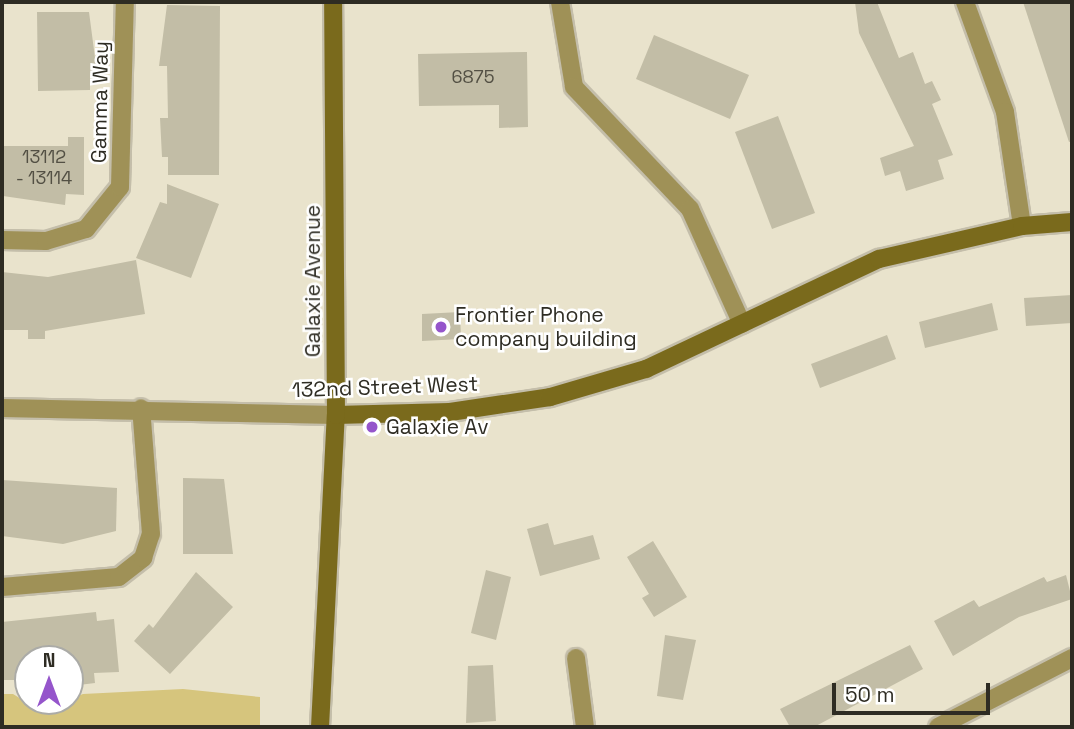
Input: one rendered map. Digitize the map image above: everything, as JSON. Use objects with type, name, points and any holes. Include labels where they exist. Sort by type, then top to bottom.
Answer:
[{"type":"street","name":"Gamma Way","points":[[2,240],[46,241],[86,229],[120,187],[125,2]]},
{"type":"street","name":"Galaxie Avenue","points":[[320,727],[336,415],[333,2]]},
{"type":"street","points":[[560,2],[574,87],[690,209],[743,324]]},
{"type":"street","points":[[965,2],[1005,112],[1022,226]]},
{"type":"street","name":"132nd Street West","points":[[2,408],[141,408],[336,415],[450,412],[550,397],[646,369],[879,259],[1022,226],[1072,222]]},
{"type":"street","points":[[2,587],[119,577],[143,558],[151,534],[141,408]]},
{"type":"street","points":[[576,658],[585,727]]},
{"type":"street","points":[[938,727],[1072,658]]},
{"type":"shaded area","points":[[183,689],[260,697],[260,727],[2,727],[2,694],[14,695],[14,715],[84,715],[84,694]]},
{"type":"building","points":[[855,2],[877,2],[899,58],[913,52],[925,84],[932,81],[941,100],[932,104],[953,155],[938,160],[944,179],[906,191],[900,171],[885,176],[880,158],[914,146],[859,33]]},
{"type":"building","points":[[1023,2],[1072,2],[1072,141],[1069,142]]},
{"type":"building","points":[[167,5],[220,6],[219,175],[168,175],[168,157],[162,157],[160,118],[168,118],[167,66],[159,66]]},
{"type":"building","points":[[37,12],[89,12],[97,73],[90,73],[90,90],[38,91]]},
{"type":"building","points":[[654,35],[749,75],[730,119],[636,79]]},
{"type":"building","points":[[527,52],[528,127],[499,128],[499,105],[419,106],[418,54]]},
{"type":"building","points":[[778,116],[815,213],[772,229],[735,132]]},
{"type":"building","points":[[68,137],[84,137],[84,195],[66,194],[65,205],[3,196],[3,146],[68,146]]},
{"type":"building","points":[[167,184],[219,204],[191,278],[136,258],[160,202],[167,204]]},
{"type":"building","points":[[136,260],[145,314],[45,331],[45,339],[28,339],[28,330],[2,330],[2,272],[48,277]]},
{"type":"building","points":[[1072,295],[1072,323],[1026,326],[1024,298]]},
{"type":"building","points":[[992,303],[998,330],[925,348],[919,322]]},
{"type":"building","name":"Frontier Phone company building","points":[[460,312],[461,339],[422,341],[422,314]]},
{"type":"building","points":[[887,335],[896,359],[820,388],[811,364]]},
{"type":"building","points":[[183,478],[224,479],[233,554],[183,554]]},
{"type":"building","points":[[2,480],[117,488],[116,531],[63,544],[2,536]]},
{"type":"building","points":[[548,523],[554,545],[593,535],[600,559],[540,576],[527,529]]},
{"type":"building","points":[[653,541],[687,597],[654,617],[642,598],[649,594],[627,557]]},
{"type":"building","points":[[486,570],[511,577],[496,640],[471,633]]},
{"type":"building","points":[[196,572],[233,607],[170,674],[134,641],[149,624],[153,628]]},
{"type":"building","points":[[1066,575],[1072,599],[1019,617],[953,656],[934,621],[974,600],[979,607],[1044,577],[1047,582]]},
{"type":"building","points":[[96,612],[97,621],[114,619],[119,672],[94,673],[95,683],[84,684],[84,645],[14,645],[14,680],[3,680],[2,622]]},
{"type":"building","points":[[665,635],[696,640],[683,700],[657,696]]},
{"type":"building","points":[[910,645],[923,669],[814,727],[790,727],[780,709]]},
{"type":"building","points":[[493,665],[496,721],[466,723],[468,666]]},
{"type":"place","name":"Frontier Phone company building","points":[[441,327]]},
{"type":"place","name":"Galaxie Av","points":[[372,427]]}]
